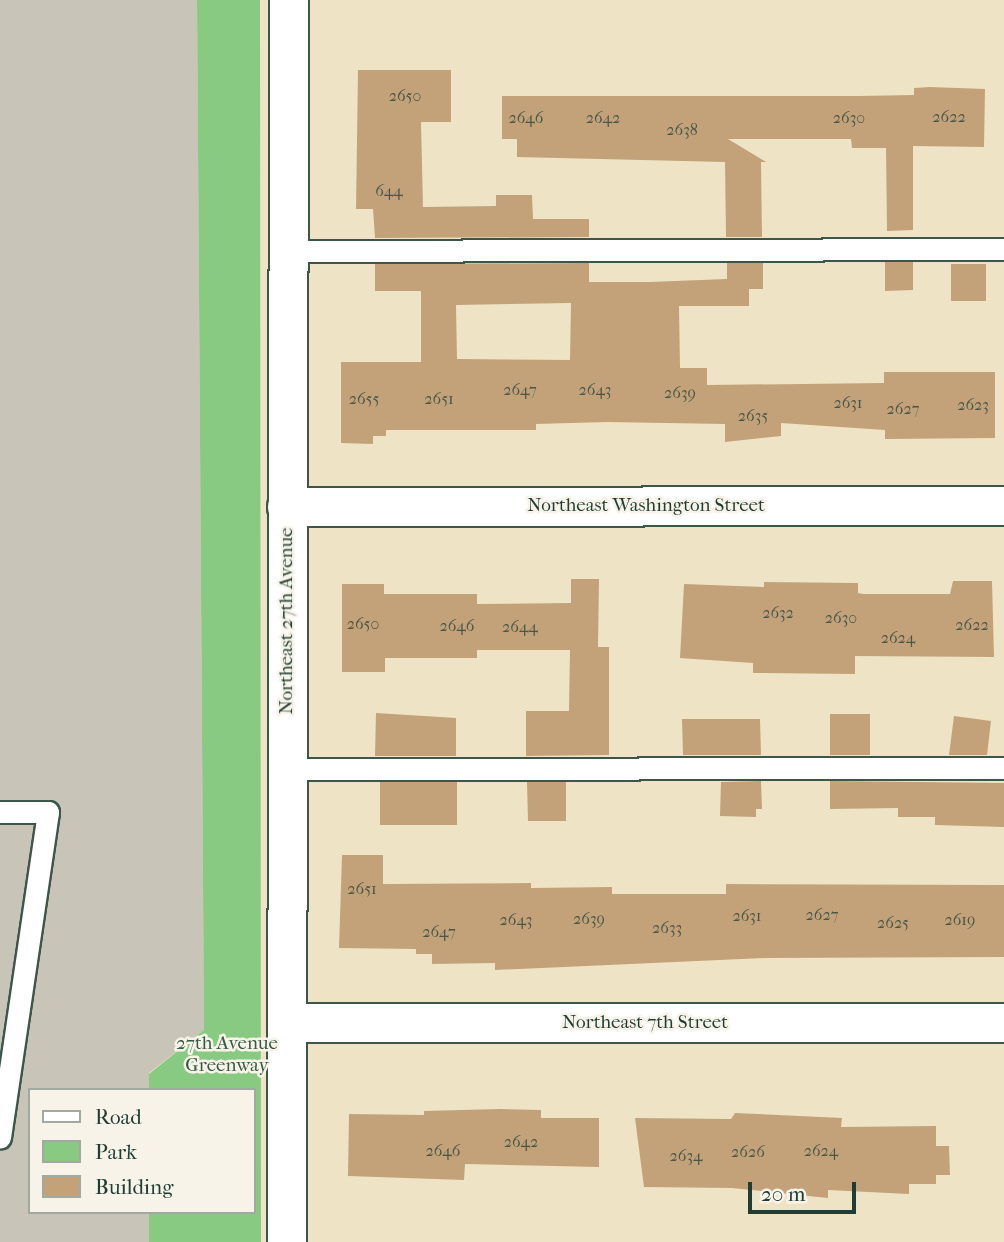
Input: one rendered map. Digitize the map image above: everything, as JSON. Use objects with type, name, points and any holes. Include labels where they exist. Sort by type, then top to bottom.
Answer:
[{"type":"street","name":"Northeast 27th Avenue","points":[[287,1242],[289,0]]},
{"type":"street","name":"Northeast Washington Street","points":[[287,507],[1004,506]]},
{"type":"street","name":"Northeast 7th Street","points":[[287,1023],[1004,1023]]},
{"type":"lane","points":[[288,251],[1004,250]]},
{"type":"lane","points":[[286,769],[1004,768]]},
{"type":"lane","points":[[0,811],[48,812],[0,1137]]},
{"type":"shaded area","points":[[0,0],[197,0],[204,1030],[149,1073],[149,1088],[28,1088],[28,1214],[149,1214],[149,1242],[0,1242]]},
{"type":"green space","name":"27th Avenue Greenway","points":[[197,0],[260,0],[261,1242],[149,1242],[149,1214],[256,1214],[256,1088],[149,1088],[149,1074],[204,1030]]},
{"type":"building","points":[[358,70],[451,70],[451,122],[421,122],[423,207],[496,206],[496,195],[532,195],[533,219],[589,219],[589,237],[375,238],[373,209],[356,209]]},
{"type":"building","points":[[914,88],[985,89],[984,147],[913,146],[913,230],[887,231],[886,148],[852,148],[851,139],[728,139],[766,162],[761,162],[762,237],[726,237],[725,162],[517,157],[517,139],[502,139],[502,96],[914,95]]},
{"type":"building","points":[[885,262],[913,262],[913,290],[885,291]]},
{"type":"building","points":[[589,263],[589,282],[649,282],[727,279],[727,263],[763,263],[763,289],[749,289],[749,306],[679,306],[680,368],[707,368],[707,385],[884,383],[884,372],[995,372],[995,438],[885,439],[885,430],[781,423],[781,436],[725,442],[725,424],[606,422],[536,424],[536,430],[386,430],[386,436],[373,436],[373,444],[341,443],[341,362],[421,362],[421,291],[375,291],[375,264]],"holes":[[[571,303],[570,360],[457,359],[456,305]]]},
{"type":"building","points":[[951,264],[986,264],[986,301],[951,301]]},
{"type":"building","points":[[571,579],[599,579],[598,647],[609,647],[609,755],[526,756],[526,711],[569,711],[570,650],[477,650],[477,658],[385,658],[385,672],[342,672],[342,584],[384,584],[384,594],[477,594],[477,604],[571,603]]},
{"type":"building","points":[[953,581],[992,581],[994,657],[855,656],[855,674],[753,673],[753,663],[680,658],[684,584],[764,587],[764,582],[858,583],[858,593],[863,594],[950,594]]},
{"type":"building","points":[[376,713],[456,718],[456,756],[375,756]]},
{"type":"building","points":[[830,714],[870,714],[870,755],[830,755]]},
{"type":"building","points":[[954,716],[991,721],[987,755],[949,755]]},
{"type":"building","points":[[682,719],[760,719],[761,755],[683,755]]},
{"type":"building","points":[[761,781],[762,809],[756,809],[756,817],[720,816],[721,782]]},
{"type":"building","points":[[830,781],[1004,783],[1004,827],[935,825],[935,817],[898,817],[898,808],[830,809]]},
{"type":"building","points":[[380,782],[457,782],[457,825],[380,825]]},
{"type":"building","points":[[527,782],[566,782],[566,821],[528,821]]},
{"type":"building","points":[[342,855],[383,855],[383,884],[531,883],[531,888],[612,887],[612,894],[726,894],[726,884],[1004,885],[1004,957],[766,958],[495,970],[495,963],[432,964],[432,954],[416,954],[416,949],[339,948]]},
{"type":"building","points":[[541,1110],[541,1118],[599,1118],[599,1167],[465,1164],[464,1180],[348,1176],[349,1114],[424,1115],[424,1111]]},
{"type":"building","points":[[735,1113],[842,1118],[841,1127],[936,1126],[936,1146],[949,1146],[950,1175],[936,1175],[936,1184],[909,1184],[909,1194],[828,1190],[828,1198],[732,1188],[644,1187],[635,1118],[731,1119]]}]
